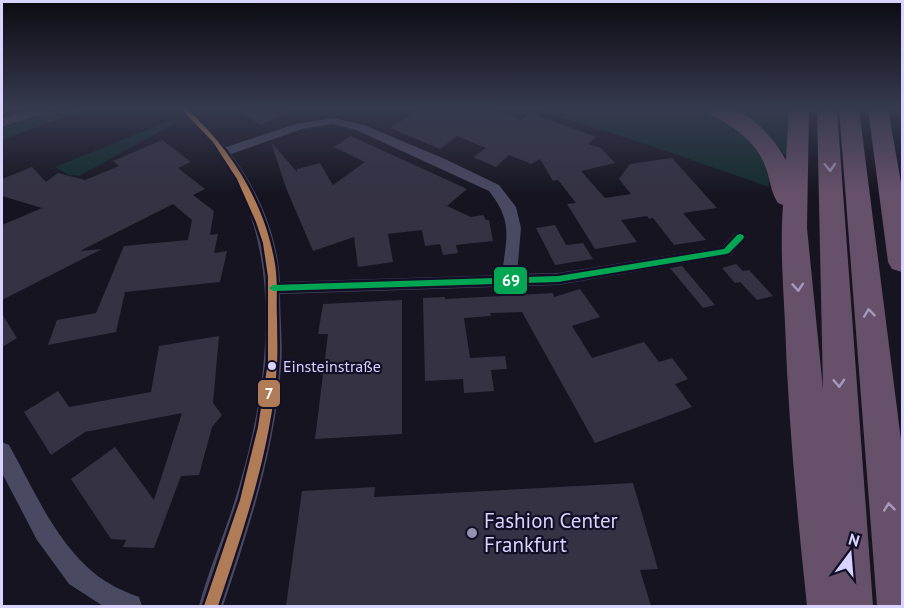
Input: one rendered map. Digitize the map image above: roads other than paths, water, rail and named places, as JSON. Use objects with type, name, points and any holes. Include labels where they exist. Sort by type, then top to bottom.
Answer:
[{"type":"highway","points":[[759,137],[773,152],[794,228]]},
{"type":"highway","points":[[798,137],[794,228],[804,374],[816,500],[830,606]]},
{"type":"highway","points":[[828,137],[850,606]]},
{"type":"highway","points":[[852,137],[900,606]]},
{"type":"highway","points":[[883,137],[903,262]]},
{"type":"street","points":[[211,606],[249,486],[261,430],[272,368],[273,288],[271,263],[253,204],[225,152],[213,137]]},
{"type":"street","points":[[225,152],[267,137]]},
{"type":"street","points":[[383,137],[494,188],[509,207],[514,228],[509,279]]},
{"type":"street","points":[[273,288],[558,279],[726,250],[740,237]]},
{"type":"street","points":[[2,452],[46,533],[79,577],[130,606]]},
{"type":"place","name":"Einsteinstraße","points":[[272,366]]},
{"type":"place","name":"Fashion Center Frankfurt","points":[[472,533]]}]
